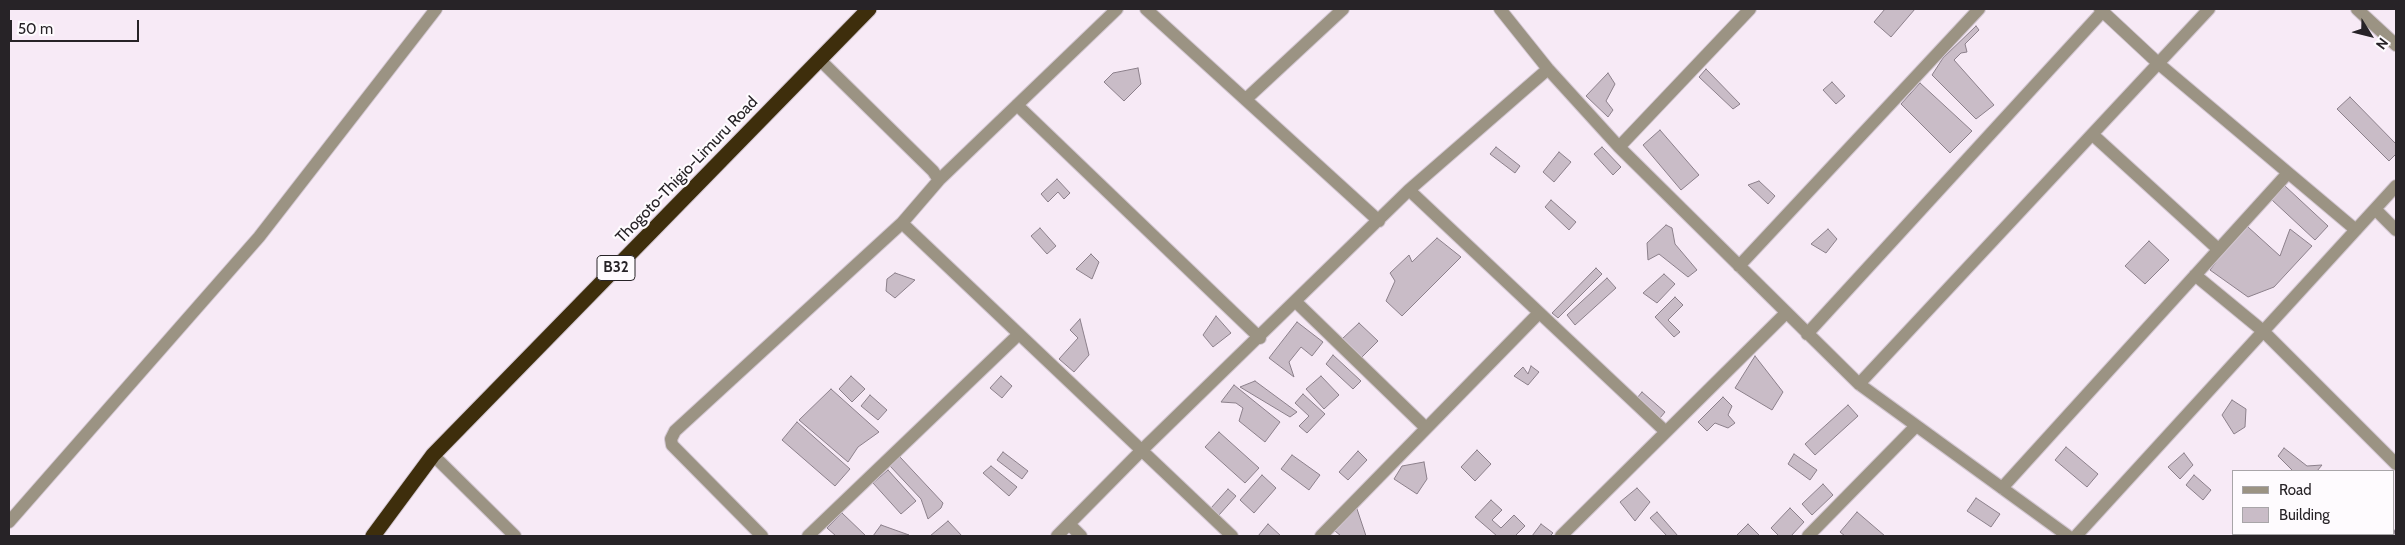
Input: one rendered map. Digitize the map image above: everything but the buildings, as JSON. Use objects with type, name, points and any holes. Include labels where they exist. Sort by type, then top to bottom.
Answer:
[{"type":"highway","name":"Thogoto-Thigio-Limuru Road","points":[[373,536],[433,455],[869,9]]},
{"type":"street","points":[[9,522],[260,237],[436,9]]},
{"type":"street","points":[[762,536],[672,445],[671,439],[675,432],[902,223],[939,180],[1117,9]]},
{"type":"street","points":[[1146,9],[1379,221]]},
{"type":"street","points":[[1246,99],[1343,9]]},
{"type":"street","points":[[1500,9],[1548,69],[1619,148],[1859,384],[2068,536]]},
{"type":"street","points":[[1619,148],[1750,9]]},
{"type":"street","points":[[1739,266],[1980,9]]},
{"type":"street","points":[[1859,384],[2209,9]]},
{"type":"street","points":[[2357,9],[2396,45]]},
{"type":"street","points":[[1808,334],[2102,10],[2159,64],[2356,230]]},
{"type":"street","points":[[819,59],[933,171],[939,180]]},
{"type":"street","points":[[1057,536],[1142,450],[1260,338],[1409,190],[1548,69]]},
{"type":"street","points":[[1017,106],[1260,338]]},
{"type":"street","points":[[2093,135],[2218,249]]},
{"type":"street","points":[[2002,488],[2288,173]]},
{"type":"street","points":[[2076,536],[2396,186]]},
{"type":"street","points":[[1409,190],[1666,432]]},
{"type":"street","points":[[2375,209],[2396,230]]},
{"type":"street","points":[[902,223],[1232,536]]},
{"type":"street","points":[[2195,275],[2263,331],[2396,464]]},
{"type":"street","points":[[1296,302],[1426,428]]},
{"type":"street","points":[[1321,536],[1539,312]]},
{"type":"street","points":[[1561,536],[1786,313]]},
{"type":"street","points":[[808,536],[1018,334]]},
{"type":"street","points":[[1808,536],[1916,426]]},
{"type":"street","points":[[433,455],[515,536]]},
{"type":"street","points":[[1069,524],[1081,536]]}]
